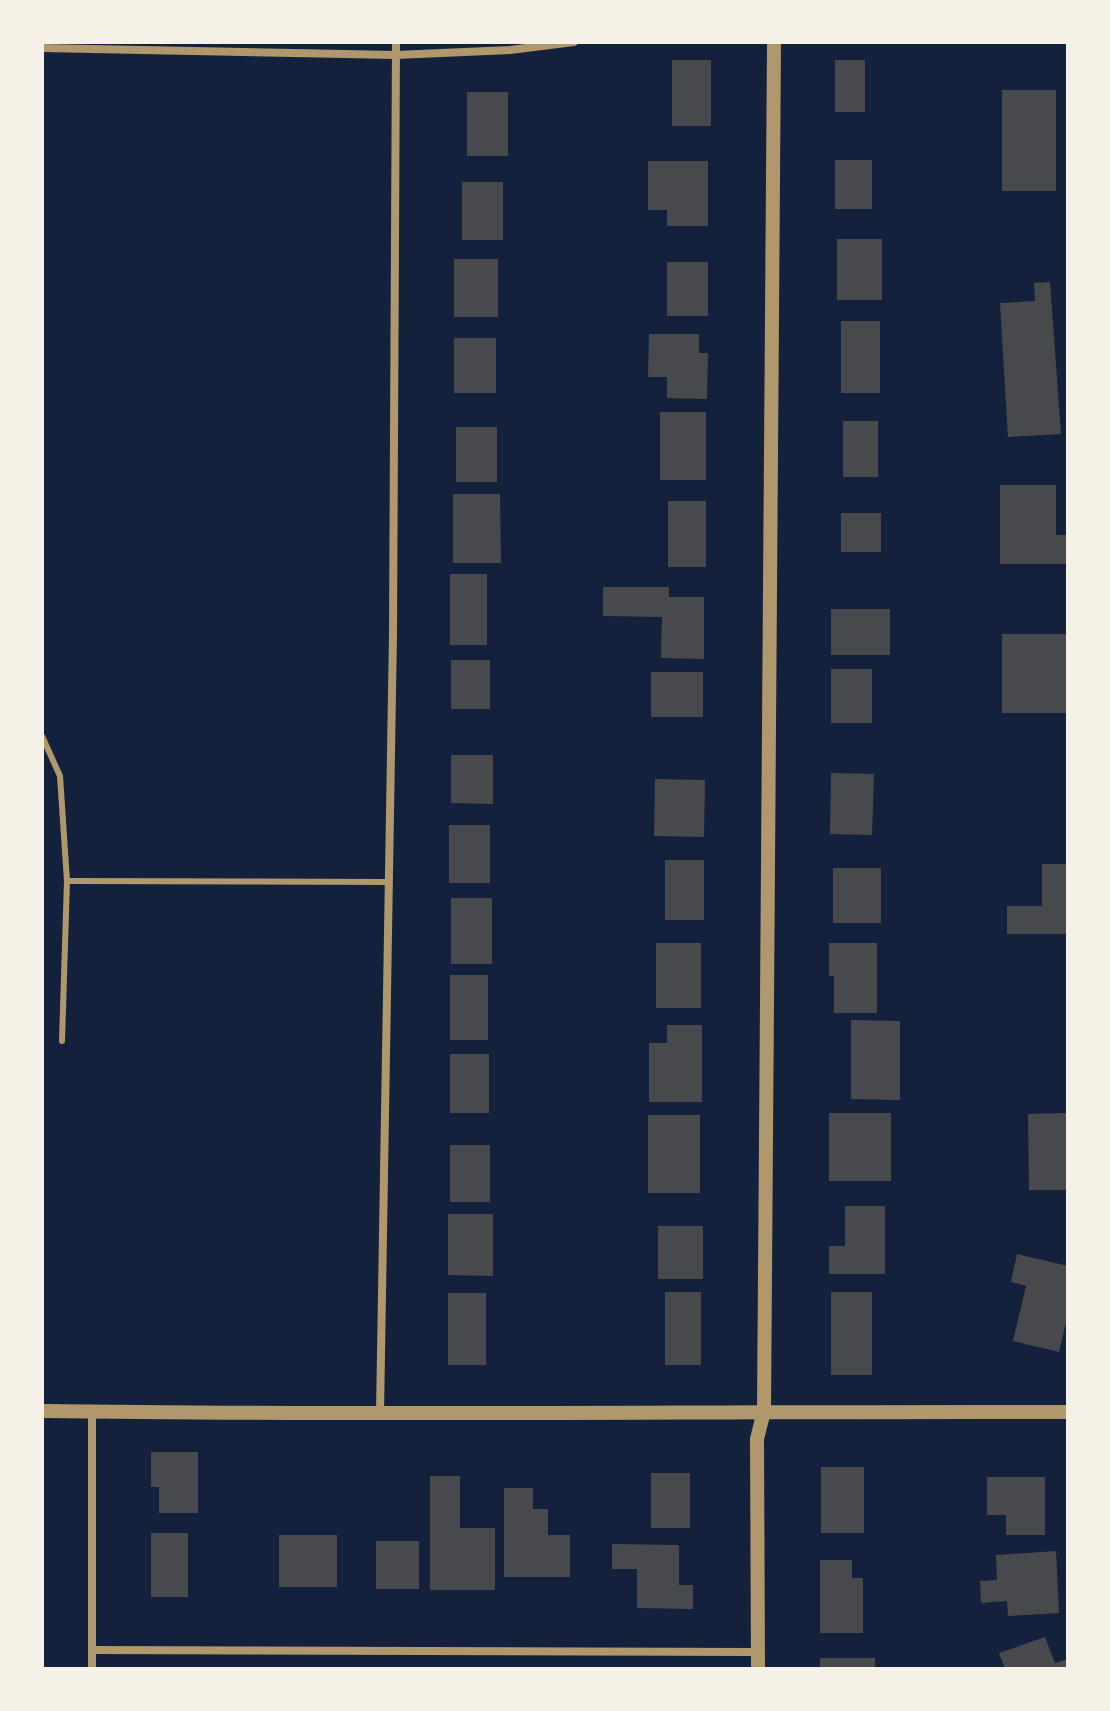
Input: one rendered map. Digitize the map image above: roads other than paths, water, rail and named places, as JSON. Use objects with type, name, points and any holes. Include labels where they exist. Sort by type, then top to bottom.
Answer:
[{"type":"street","points":[[380,1414],[393,633],[396,42]]},
{"type":"street","points":[[42,48],[396,55],[510,50],[574,42]]},
{"type":"street","points":[[758,1669],[757,1439],[764,1411],[774,42]]},
{"type":"street","points":[[42,1411],[380,1414],[1068,1412]]},
{"type":"street","points":[[92,1412],[92,1669]]},
{"type":"street","points":[[92,1650],[758,1652]]},
{"type":"lane","points":[[42,736],[60,776],[67,881],[62,1041]]},
{"type":"lane","points":[[67,881],[389,882]]}]
